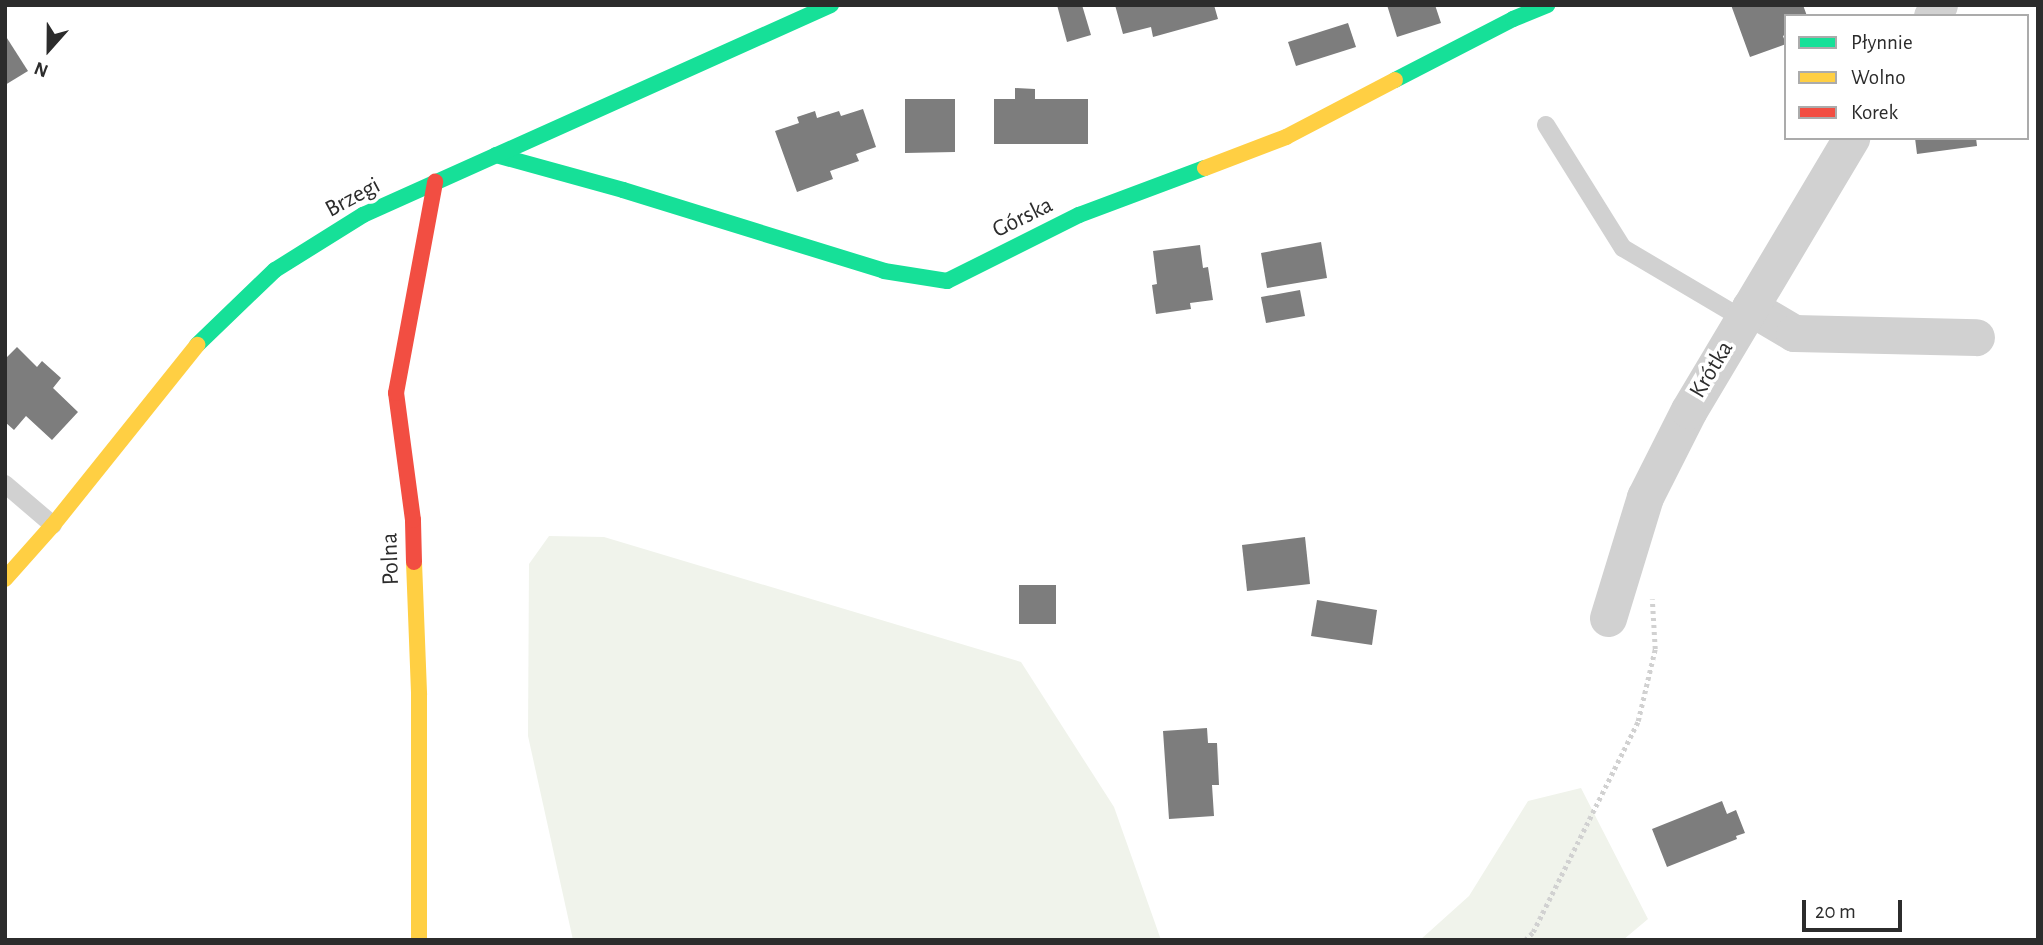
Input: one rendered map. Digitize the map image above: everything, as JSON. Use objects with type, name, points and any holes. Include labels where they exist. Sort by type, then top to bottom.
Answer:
[{"type":"street","name":"Brzegi","points":[[5,579],[52,525],[187,355],[275,270],[363,215],[831,5]]},
{"type":"street","name":"Górska","points":[[496,155],[623,190],[884,271],[947,281],[1079,215],[1286,137],[1513,19],[1547,5]]},
{"type":"street","name":"Krótka","points":[[1608,618],[1645,497],[1689,410],[1850,140]]},
{"type":"street","name":"Polna","points":[[419,940],[419,695],[413,520],[396,393],[435,182]]},
{"type":"street","points":[[1747,312],[1794,333],[1976,337]]},
{"type":"lane","points":[[1546,125],[1623,248],[1747,312]]},
{"type":"lane","points":[[5,484],[52,525]]},
{"type":"path","points":[[1525,940],[1533,932],[1638,721],[1655,649],[1652,594]]},
{"type":"shaded area","points":[[549,536],[604,537],[1021,662],[1114,807],[1161,940],[573,940],[528,736],[529,564]]},
{"type":"shaded area","points":[[1581,788],[1648,919],[1623,940],[1420,940],[1469,896],[1528,801]]},
{"type":"building","points":[[1057,5],[1082,5],[1091,35],[1067,42]]},
{"type":"building","points":[[1115,5],[1214,5],[1218,19],[1153,37],[1151,27],[1123,34]]},
{"type":"building","points":[[1387,5],[1435,5],[1441,23],[1397,37]]},
{"type":"building","points":[[1731,5],[1803,5],[1806,14],[1784,14],[1784,45],[1750,57]]},
{"type":"building","points":[[1348,23],[1356,47],[1296,66],[1288,42]]},
{"type":"building","points":[[5,35],[28,71],[5,85]]},
{"type":"building","points":[[1015,88],[1035,89],[1035,99],[1088,99],[1088,144],[994,144],[994,99],[1015,99]]},
{"type":"building","points":[[905,99],[955,99],[955,152],[905,153]]},
{"type":"building","points":[[863,109],[876,147],[856,154],[859,161],[830,171],[833,179],[797,192],[775,131],[799,123],[797,117],[815,111],[817,118],[839,111],[841,116]]},
{"type":"building","points":[[1915,140],[1976,140],[1977,146],[1917,154]]},
{"type":"building","points":[[1321,242],[1327,278],[1267,288],[1261,253]]},
{"type":"building","points":[[1200,245],[1203,268],[1208,267],[1213,300],[1190,303],[1191,309],[1156,314],[1152,285],[1157,284],[1153,251]]},
{"type":"building","points":[[1300,290],[1305,316],[1266,323],[1261,297]]},
{"type":"building","points":[[17,347],[37,367],[42,361],[61,378],[53,388],[78,412],[52,440],[26,416],[14,430],[5,422],[5,359]]},
{"type":"building","points":[[1305,537],[1310,584],[1247,591],[1242,545]]},
{"type":"building","points":[[1019,585],[1056,585],[1056,624],[1019,624]]},
{"type":"building","points":[[1317,600],[1377,610],[1372,645],[1311,636]]},
{"type":"building","points":[[1207,728],[1208,743],[1217,743],[1219,785],[1212,785],[1214,816],[1169,819],[1163,731]]},
{"type":"building","points":[[1722,801],[1727,814],[1736,810],[1745,833],[1736,836],[1737,839],[1667,867],[1652,829]]},
{"type":"traffic: fast","points":[[197,345],[275,270],[363,215],[831,5]]},
{"type":"traffic: fast","points":[[1395,80],[1513,19],[1547,5]]},
{"type":"traffic: fast","points":[[496,155],[623,190],[884,271],[947,281],[1079,215],[1205,168]]},
{"type":"traffic: slow","points":[[1205,168],[1286,137],[1395,80]]},
{"type":"traffic: slow","points":[[5,579],[53,525],[197,345]]},
{"type":"traffic: slow","points":[[414,562],[419,695],[419,940]]},
{"type":"traffic: jam","points":[[414,562],[413,520],[396,393],[435,182]]}]
